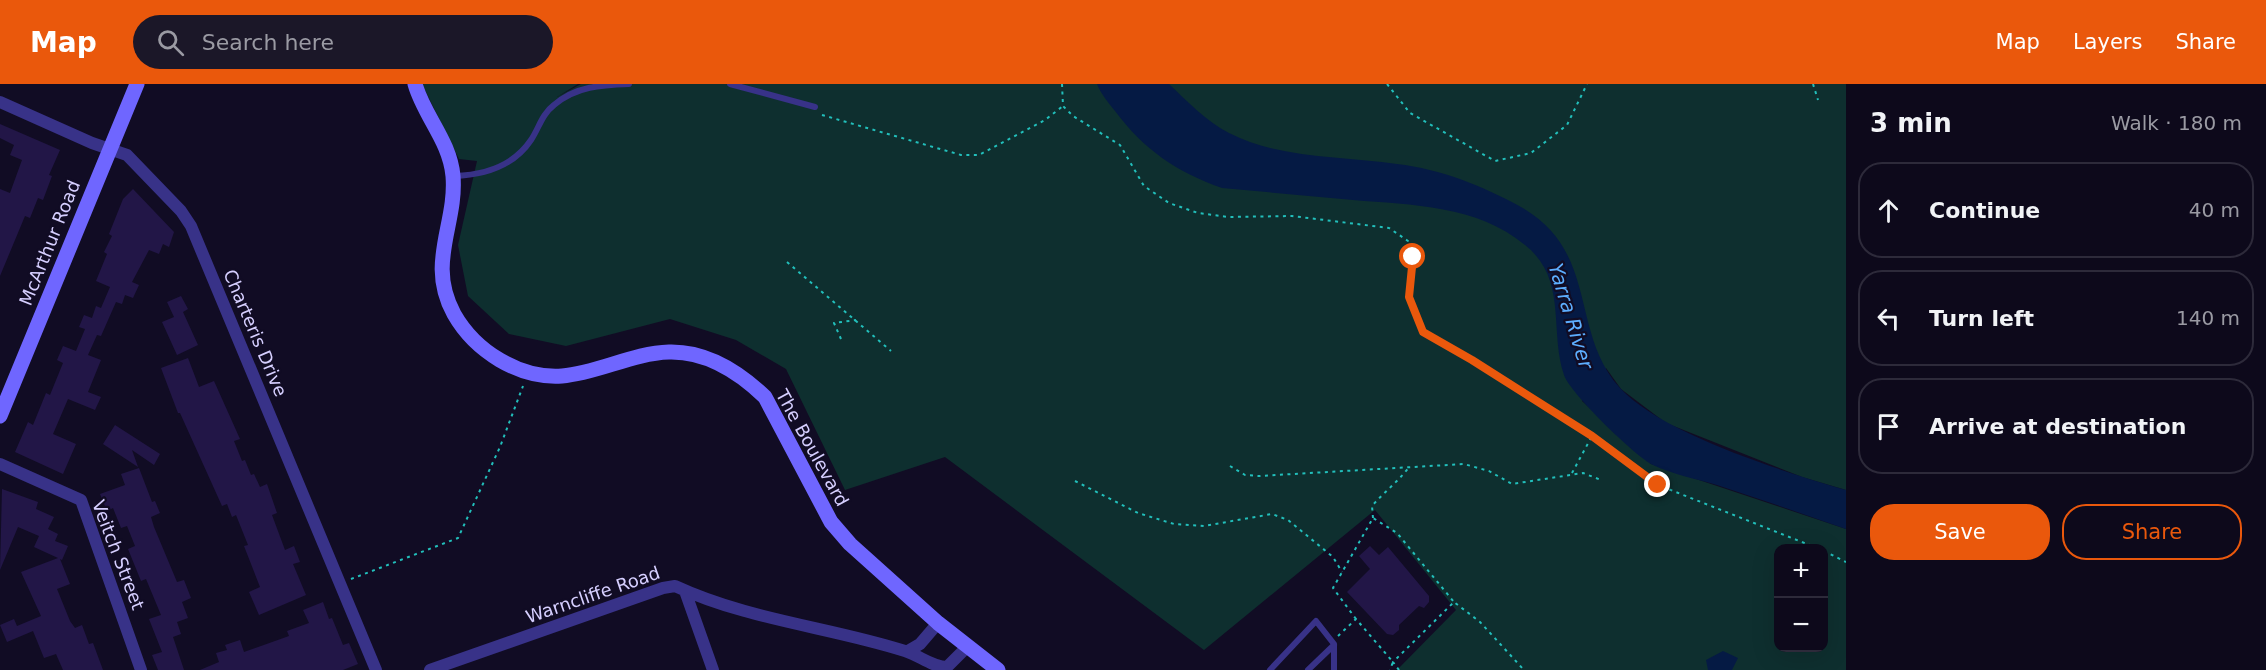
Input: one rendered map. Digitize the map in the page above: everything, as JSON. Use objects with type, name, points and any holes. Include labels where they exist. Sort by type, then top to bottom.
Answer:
[{"type":"street","name":"McArthur Road","points":[[0,416],[137,84]]},
{"type":"street","name":"The Boulevard","points":[[415,84],[438,129],[453,176],[441,254],[443,281],[454,313],[477,345],[499,360],[528,373],[562,376],[669,352],[701,357],[727,366],[765,397],[831,522],[850,544],[938,623],[998,670]]},
{"type":"street","name":"Charteris Drive","points":[[0,102],[110,149],[127,154],[191,226],[376,670]]},
{"type":"street","name":"Veitch Street","points":[[0,464],[81,500],[141,670]]},
{"type":"street","name":"Warncliffe Road","points":[[430,670],[468,664],[663,588],[675,586],[778,620],[908,651],[934,666],[948,667],[967,647]]},
{"type":"street","points":[[685,591],[713,670]]},
{"type":"street","points":[[908,651],[920,644],[938,623]]},
{"type":"lane","points":[[453,176],[475,175],[505,164],[531,140],[548,111],[567,95],[584,88],[629,84]]},
{"type":"lane","points":[[730,84],[815,107]]},
{"type":"lane","points":[[1270,670],[1316,621],[1334,644],[1334,670]]},
{"type":"lane","points":[[1308,670],[1334,644]]},
{"type":"path","points":[[1062,84],[1063,106],[1073,116],[1120,145],[1144,186],[1169,203],[1198,213],[1228,217],[1292,216],[1389,228],[1408,241],[1413,257],[1409,297],[1423,332],[1472,360],[1592,436],[1658,485],[1805,544]]},
{"type":"path","points":[[1387,84],[1410,113],[1494,161],[1531,153],[1567,125],[1587,84]]},
{"type":"path","points":[[1813,84],[1818,100]]},
{"type":"path","points":[[815,107],[824,117],[961,155],[979,156],[1046,120],[1063,106]]},
{"type":"path","points":[[787,262],[891,351]]},
{"type":"path","points":[[841,339],[834,323],[856,320]]},
{"type":"path","points":[[340,583],[458,537],[500,447],[528,373]]},
{"type":"path","points":[[1572,475],[1592,436]]},
{"type":"path","points":[[1230,466],[1245,475],[1259,476],[1464,464],[1489,471],[1512,484],[1583,473],[1601,480]]},
{"type":"path","points":[[1399,670],[1333,588],[1373,518],[1372,506],[1383,493],[1399,481],[1409,467]]},
{"type":"path","points":[[1075,481],[1138,513],[1174,524],[1204,526],[1272,514],[1288,520],[1333,557],[1342,572]]},
{"type":"path","points":[[1373,518],[1397,533],[1454,602],[1480,622],[1524,670]]},
{"type":"path","points":[[1828,553],[1846,562]]},
{"type":"path","points":[[1390,670],[1393,662],[1454,602]]},
{"type":"path","points":[[1338,637],[1356,619]]},
{"type":"green space","points":[[422,84],[578,84],[557,97],[581,84],[1846,84],[1846,490],[1802,477],[1666,423],[1621,389],[1606,368],[1582,401],[1651,464],[1846,529],[1846,670],[1397,670],[1456,610],[1375,510],[1204,650],[945,457],[845,490],[786,369],[736,340],[670,319],[566,346],[509,334],[468,296],[458,245],[477,161],[459,159]]},
{"type":"water","name":"Yarra River","points":[[1097,84],[1169,84],[1212,123],[1248,141],[1290,152],[1430,170],[1477,185],[1521,207],[1546,225],[1563,246],[1574,269],[1594,342],[1604,366],[1620,388],[1639,405],[1694,436],[1759,462],[1846,490],[1846,529],[1717,485],[1668,471],[1653,465],[1632,450],[1590,409],[1569,384],[1560,358],[1555,306],[1547,273],[1525,245],[1506,232],[1486,222],[1443,209],[1222,188],[1190,175],[1162,158],[1126,125]]},
{"type":"water","points":[[1723,651],[1738,658],[1732,670],[1708,670],[1706,660]]},
{"type":"building","points":[[0,124],[60,150],[49,175],[52,176],[43,200],[38,198],[30,218],[25,216],[0,276],[0,189],[10,193],[22,160],[10,155],[14,145],[0,138]]},
{"type":"building","points":[[133,189],[174,232],[169,247],[163,244],[159,254],[149,250],[132,282],[139,285],[133,298],[125,295],[122,304],[116,302],[101,336],[97,335],[88,355],[101,360],[88,392],[101,397],[95,410],[68,399],[53,434],[76,444],[63,474],[15,452],[28,422],[33,425],[46,393],[50,395],[63,363],[57,360],[63,346],[76,351],[85,329],[79,327],[84,315],[92,318],[96,306],[101,308],[110,287],[96,281],[107,254],[104,252],[112,236],[109,234],[123,199]]},
{"type":"building","points":[[181,296],[188,309],[183,312],[198,345],[177,355],[162,322],[174,317],[167,302]]},
{"type":"building","points":[[188,358],[199,387],[214,381],[240,439],[234,441],[242,461],[245,460],[251,475],[254,474],[260,487],[267,484],[277,513],[272,515],[285,550],[294,546],[300,562],[293,564],[306,595],[259,615],[249,592],[260,587],[244,546],[248,545],[236,515],[232,517],[227,504],[222,506],[180,413],[178,413],[161,368]]},
{"type":"building","points":[[115,425],[160,454],[154,465],[132,450],[138,467],[103,444]]},
{"type":"building","points":[[139,468],[152,502],[155,501],[160,513],[151,517],[154,527],[177,582],[184,580],[191,598],[182,602],[188,618],[177,622],[181,634],[173,637],[184,670],[158,670],[152,655],[162,652],[149,619],[161,615],[146,579],[141,581],[128,549],[135,546],[127,526],[121,528],[113,508],[107,511],[100,494],[125,485],[121,474]]},
{"type":"building","points":[[2,489],[38,502],[36,509],[54,517],[48,529],[58,534],[55,541],[68,546],[62,560],[60,559],[70,584],[57,589],[70,621],[75,628],[82,625],[89,644],[93,643],[103,670],[63,670],[56,654],[44,658],[33,631],[7,642],[0,625],[14,619],[17,626],[41,616],[21,572],[58,558],[34,547],[39,536],[18,527],[0,570]]},
{"type":"building","points":[[1370,546],[1379,555],[1388,547],[1429,596],[1429,602],[1424,608],[1419,606],[1399,625],[1399,630],[1393,635],[1387,634],[1347,592],[1370,569],[1359,556]]},
{"type":"building","points":[[323,602],[343,645],[349,643],[358,664],[343,670],[200,670],[219,662],[216,653],[227,650],[225,645],[240,640],[244,652],[289,636],[287,631],[309,623],[303,610]]},
{"type":"route","points":[[1413,257],[1409,297],[1423,332],[1472,360],[1592,436],[1658,485]]}]
